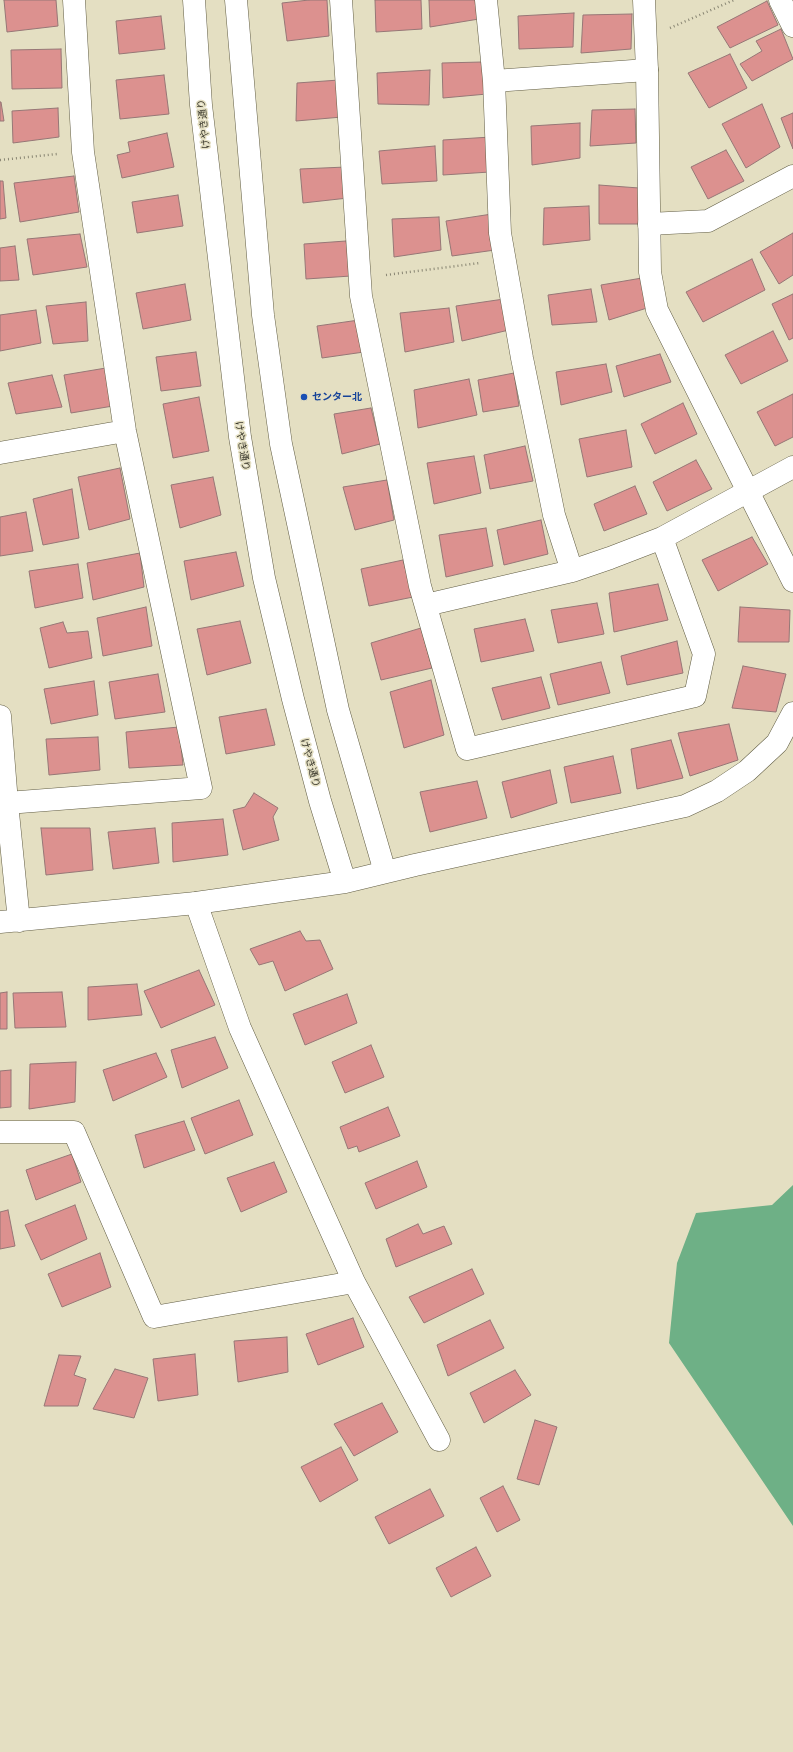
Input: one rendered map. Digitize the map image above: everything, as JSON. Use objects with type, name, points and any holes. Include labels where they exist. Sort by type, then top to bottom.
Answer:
[{"type":"street","points":[[6,803],[201,788],[125,431],[83,152],[74,0]]},
{"type":"street","name":"けやき通り","points":[[194,0],[201,105],[240,437],[264,578],[292,699],[345,882]]},
{"type":"street","points":[[236,0],[263,315],[281,444],[338,710],[385,872]]},
{"type":"street","points":[[341,0],[361,296],[420,586],[467,749],[695,696],[704,654],[662,538]]},
{"type":"street","points":[[486,0],[494,81],[500,233],[522,358],[554,515],[572,571]]},
{"type":"street","points":[[644,0],[647,70],[650,272],[657,310],[793,581]]},
{"type":"street","points":[[780,0],[793,26]]},
{"type":"street","points":[[494,81],[647,70]]},
{"type":"street","points":[[649,224],[708,221],[793,176]]},
{"type":"street","points":[[2,448],[125,431]]},
{"type":"street","points":[[426,605],[572,571],[610,558],[662,538],[793,467]]},
{"type":"street","points":[[0,716],[6,803],[9,922],[196,903],[345,882],[685,806],[717,791],[747,770],[777,742],[793,713]]},
{"type":"street","points":[[196,903],[240,1028],[354,1282],[439,1440]]},
{"type":"street","points":[[0,1132],[74,1132],[154,1316],[354,1282]]},
{"type":"path","points":[[646,39],[734,0]]},
{"type":"path","points":[[0,160],[83,152]]},
{"type":"path","points":[[360,278],[505,260]]},
{"type":"green space","points":[[793,1185],[793,1526],[669,1343],[677,1263],[696,1213],[772,1205]]},
{"type":"building","points":[[4,0],[56,0],[58,26],[7,32]]},
{"type":"building","points":[[327,0],[329,36],[287,41],[282,3]]},
{"type":"building","points":[[375,0],[421,0],[422,29],[376,32]]},
{"type":"building","points":[[429,0],[478,0],[479,19],[430,27]]},
{"type":"building","points":[[767,1],[778,25],[730,48],[717,27]]},
{"type":"building","points":[[574,13],[573,47],[519,49],[518,16]]},
{"type":"building","points":[[632,14],[631,49],[581,53],[583,15]]},
{"type":"building","points":[[161,16],[165,49],[119,54],[116,21]]},
{"type":"building","points":[[781,29],[793,59],[752,81],[740,64],[762,51],[756,41]]},
{"type":"building","points":[[61,49],[62,88],[12,89],[11,50]]},
{"type":"building","points":[[730,54],[747,88],[709,108],[688,73]]},
{"type":"building","points":[[482,62],[487,94],[443,98],[442,63]]},
{"type":"building","points":[[430,70],[429,105],[378,104],[377,73]]},
{"type":"building","points":[[164,75],[169,114],[120,119],[116,80]]},
{"type":"building","points":[[339,80],[342,117],[296,121],[297,83]]},
{"type":"building","points":[[1,102],[4,121],[0,121]]},
{"type":"building","points":[[762,104],[780,147],[746,168],[722,124]]},
{"type":"building","points":[[58,108],[59,137],[13,143],[12,111]]},
{"type":"building","points":[[635,109],[636,143],[590,146],[592,110]]},
{"type":"building","points":[[793,113],[793,149],[781,118]]},
{"type":"building","points":[[580,123],[580,158],[532,165],[531,126]]},
{"type":"building","points":[[167,133],[174,167],[122,178],[117,155],[130,152],[128,142]]},
{"type":"building","points":[[491,137],[490,172],[443,175],[443,140]]},
{"type":"building","points":[[435,146],[437,181],[382,184],[379,151]]},
{"type":"building","points":[[726,150],[744,181],[708,199],[691,167]]},
{"type":"building","points":[[346,167],[348,198],[303,203],[300,169]]},
{"type":"building","points":[[74,176],[79,212],[20,222],[14,183]]},
{"type":"building","points":[[0,181],[3,181],[6,218],[0,219]]},
{"type":"building","points":[[599,185],[639,188],[639,224],[599,224]]},
{"type":"building","points":[[178,195],[183,226],[137,233],[132,202]]},
{"type":"building","points":[[589,206],[590,240],[543,245],[544,208]]},
{"type":"building","points":[[492,214],[495,250],[452,256],[446,221]]},
{"type":"building","points":[[439,217],[441,250],[394,257],[392,219]]},
{"type":"building","points":[[793,233],[793,275],[779,284],[760,252]]},
{"type":"building","points":[[80,234],[87,267],[33,275],[27,239]]},
{"type":"building","points":[[346,241],[351,276],[306,279],[304,244]]},
{"type":"building","points":[[15,246],[19,280],[0,281],[0,248]]},
{"type":"building","points":[[752,259],[765,290],[703,322],[686,292]]},
{"type":"building","points":[[642,278],[647,308],[609,320],[601,285]]},
{"type":"building","points":[[185,284],[191,320],[143,329],[136,293]]},
{"type":"building","points":[[591,289],[597,322],[552,325],[548,295]]},
{"type":"building","points":[[793,294],[793,338],[789,340],[772,304]]},
{"type":"building","points":[[504,299],[509,330],[462,341],[456,306]]},
{"type":"building","points":[[86,302],[88,341],[53,344],[46,306]]},
{"type":"building","points":[[449,308],[454,342],[405,352],[400,313]]},
{"type":"building","points":[[36,310],[41,343],[0,351],[0,315]]},
{"type":"building","points":[[359,320],[364,352],[322,358],[317,326]]},
{"type":"building","points":[[773,331],[788,361],[741,384],[725,355]]},
{"type":"building","points":[[196,352],[201,386],[161,391],[156,357]]},
{"type":"building","points":[[660,354],[671,382],[624,397],[616,366]]},
{"type":"building","points":[[606,364],[612,392],[561,405],[556,372]]},
{"type":"building","points":[[106,368],[113,406],[71,413],[64,375]]},
{"type":"building","points":[[514,373],[519,406],[483,412],[478,380]]},
{"type":"building","points":[[52,375],[62,407],[16,414],[8,383]]},
{"type":"building","points":[[469,379],[477,415],[418,428],[414,390]]},
{"type":"building","points":[[793,394],[793,437],[775,446],[757,412]]},
{"type":"building","points":[[199,397],[209,451],[173,458],[163,404]]},
{"type":"building","points":[[683,403],[697,434],[655,454],[641,424]]},
{"type":"building","points":[[371,408],[380,444],[342,454],[334,414]]},
{"type":"building","points":[[626,430],[632,467],[587,477],[579,439]]},
{"type":"building","points":[[525,446],[533,481],[490,489],[484,455]]},
{"type":"building","points":[[474,456],[481,493],[434,504],[427,463]]},
{"type":"building","points":[[696,460],[712,489],[667,511],[653,482]]},
{"type":"building","points":[[120,468],[130,519],[89,530],[78,477]]},
{"type":"building","points":[[213,477],[221,515],[180,528],[171,485]]},
{"type":"building","points":[[387,480],[394,520],[355,530],[343,487]]},
{"type":"building","points":[[635,486],[647,514],[604,531],[594,504]]},
{"type":"building","points":[[72,489],[79,538],[43,545],[33,499]]},
{"type":"building","points":[[26,512],[33,551],[0,556],[0,517]]},
{"type":"building","points":[[541,520],[548,554],[504,565],[497,530]]},
{"type":"building","points":[[486,528],[493,566],[446,577],[439,535]]},
{"type":"building","points":[[752,537],[768,564],[718,591],[702,560]]},
{"type":"building","points":[[236,552],[244,586],[191,600],[184,561]]},
{"type":"building","points":[[140,553],[144,587],[93,600],[87,563]]},
{"type":"building","points":[[403,560],[413,597],[369,606],[361,569]]},
{"type":"building","points":[[78,564],[83,598],[35,608],[29,571]]},
{"type":"building","points":[[658,584],[668,620],[614,632],[609,593]]},
{"type":"building","points":[[597,603],[604,634],[558,643],[551,610]]},
{"type":"building","points":[[146,607],[152,646],[103,656],[97,618]]},
{"type":"building","points":[[740,607],[790,610],[789,642],[738,642]]},
{"type":"building","points":[[525,619],[534,651],[481,662],[474,629]]},
{"type":"building","points":[[240,621],[251,663],[207,675],[197,629]]},
{"type":"building","points":[[63,622],[67,633],[88,631],[92,658],[49,668],[40,628]]},
{"type":"building","points":[[421,628],[432,668],[381,680],[371,643]]},
{"type":"building","points":[[677,641],[683,673],[627,685],[621,656]]},
{"type":"building","points":[[601,662],[610,693],[558,705],[550,674]]},
{"type":"building","points":[[743,666],[786,674],[776,712],[732,708]]},
{"type":"building","points":[[158,674],[165,712],[115,719],[109,682]]},
{"type":"building","points":[[541,677],[550,708],[502,720],[492,688]]},
{"type":"building","points":[[431,680],[444,735],[404,748],[390,692]]},
{"type":"building","points":[[94,681],[98,715],[51,724],[44,689]]},
{"type":"building","points":[[266,709],[275,745],[226,754],[219,717]]},
{"type":"building","points":[[729,724],[738,760],[690,776],[678,733]]},
{"type":"building","points":[[179,727],[183,765],[129,768],[126,732]]},
{"type":"building","points":[[98,737],[100,770],[49,775],[46,739]]},
{"type":"building","points":[[671,740],[683,778],[637,789],[631,749]]},
{"type":"building","points":[[613,756],[621,793],[571,803],[564,767]]},
{"type":"building","points":[[550,770],[557,803],[511,818],[502,782]]},
{"type":"building","points":[[477,781],[487,818],[430,832],[420,792]]},
{"type":"building","points":[[254,793],[278,808],[273,817],[279,840],[243,850],[233,810],[245,807]]},
{"type":"building","points":[[223,819],[228,855],[173,862],[172,823]]},
{"type":"building","points":[[41,828],[90,828],[93,870],[46,875]]},
{"type":"building","points":[[155,828],[159,863],[113,869],[108,832]]},
{"type":"building","points":[[300,931],[306,941],[320,940],[333,969],[285,991],[273,961],[259,965],[250,949]]},
{"type":"building","points":[[199,970],[215,1005],[161,1028],[144,991]]},
{"type":"building","points":[[137,984],[142,1015],[88,1020],[88,987]]},
{"type":"building","points":[[7,992],[7,1029],[0,1029],[0,993]]},
{"type":"building","points":[[62,992],[66,1027],[15,1028],[13,993]]},
{"type":"building","points":[[347,994],[357,1023],[305,1045],[293,1014]]},
{"type":"building","points":[[215,1037],[228,1068],[182,1088],[171,1050]]},
{"type":"building","points":[[371,1045],[384,1077],[345,1093],[332,1062]]},
{"type":"building","points":[[156,1053],[167,1077],[113,1101],[103,1070]]},
{"type":"building","points":[[76,1062],[75,1102],[29,1109],[30,1064]]},
{"type":"building","points":[[11,1070],[11,1107],[0,1108],[0,1071]]},
{"type":"building","points":[[239,1100],[253,1135],[205,1154],[191,1118]]},
{"type":"building","points":[[388,1107],[400,1136],[359,1152],[357,1146],[348,1149],[340,1127]]},
{"type":"building","points":[[184,1121],[195,1150],[144,1168],[135,1135]]},
{"type":"building","points":[[72,1154],[81,1182],[36,1200],[26,1170]]},
{"type":"building","points":[[417,1161],[427,1187],[376,1209],[365,1183]]},
{"type":"building","points":[[274,1162],[287,1192],[241,1212],[227,1178]]},
{"type":"building","points":[[75,1205],[87,1239],[41,1260],[25,1225]]},
{"type":"building","points":[[8,1210],[15,1246],[0,1249],[0,1212]]},
{"type":"building","points":[[418,1224],[423,1234],[444,1226],[452,1244],[396,1267],[386,1239]]},
{"type":"building","points":[[100,1253],[111,1287],[62,1307],[48,1274]]},
{"type":"building","points":[[472,1269],[484,1294],[424,1323],[409,1297]]},
{"type":"building","points":[[353,1318],[364,1347],[318,1365],[306,1334]]},
{"type":"building","points":[[490,1320],[504,1348],[448,1376],[437,1345]]},
{"type":"building","points":[[287,1337],[288,1372],[238,1382],[234,1341]]},
{"type":"building","points":[[195,1354],[198,1395],[158,1401],[153,1359]]},
{"type":"building","points":[[59,1355],[81,1356],[74,1375],[86,1379],[78,1406],[44,1406]]},
{"type":"building","points":[[115,1369],[148,1378],[134,1418],[93,1409]]},
{"type":"building","points":[[515,1370],[531,1395],[484,1423],[470,1393]]},
{"type":"building","points":[[382,1403],[398,1432],[354,1456],[334,1424]]},
{"type":"building","points":[[535,1420],[557,1427],[539,1485],[517,1479]]},
{"type":"building","points":[[341,1447],[358,1480],[320,1502],[301,1467]]},
{"type":"building","points":[[503,1486],[520,1520],[497,1532],[480,1498]]},
{"type":"building","points":[[430,1489],[444,1516],[389,1544],[375,1517]]},
{"type":"building","points":[[476,1547],[491,1576],[451,1597],[436,1568]]},
{"type":"place","name":"センター北","points":[[304,397]]}]
